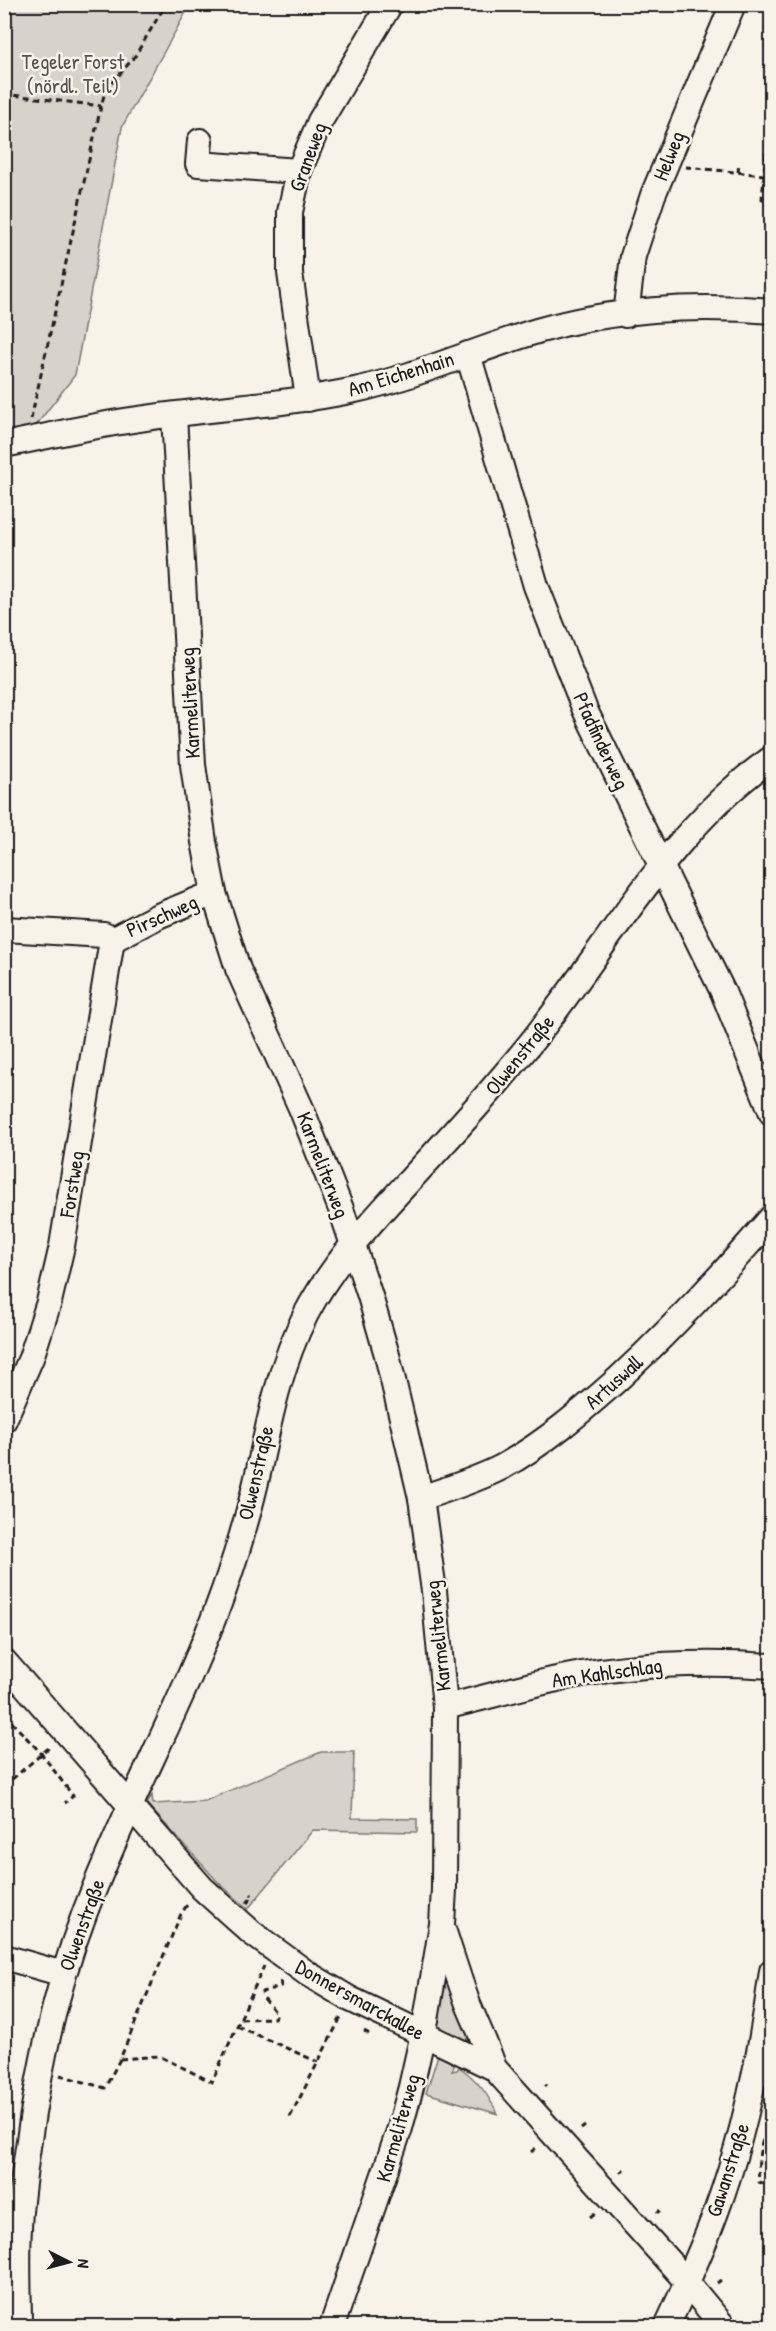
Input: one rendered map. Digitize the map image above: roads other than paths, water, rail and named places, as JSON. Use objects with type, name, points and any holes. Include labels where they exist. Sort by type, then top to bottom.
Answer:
[{"type":"street","name":"Graneweg","points":[[308,399],[290,273],[290,212],[299,171],[320,121],[390,4]]},
{"type":"street","name":"Helweg","points":[[626,315],[633,256],[653,195],[733,4]]},
{"type":"street","points":[[200,141],[198,164],[299,171]]},
{"type":"street","name":"Am Eichenhain","points":[[4,445],[30,429],[308,399],[358,389],[574,321],[713,308],[771,311]]},
{"type":"street","name":"Pfadfinderweg","points":[[468,354],[536,586],[585,710],[723,992],[771,1113]]},
{"type":"street","name":"Karmeliterweg","points":[[174,415],[193,765],[214,893],[238,969],[301,1108],[352,1242],[387,1355],[421,1498],[434,1591],[445,1707],[442,1924],[423,2034],[411,2087],[387,2168],[332,2326]]},
{"type":"street","name":"Olwenstraße","points":[[20,2326],[12,2229],[37,2081],[63,1974],[86,1909],[129,1806],[197,1660],[224,1589],[252,1497],[281,1375],[304,1318],[330,1272],[352,1242],[466,1120],[530,1045],[686,834],[728,794],[771,758]]},
{"type":"street","name":"Pirschweg","points":[[4,929],[104,935],[112,940],[148,921],[214,893]]},
{"type":"street","name":"Forstweg","points":[[4,1420],[31,1358],[49,1302],[62,1246],[112,940]]},
{"type":"street","name":"Artuswall","points":[[421,1498],[499,1468],[565,1426],[663,1336],[723,1274],[771,1216]]},
{"type":"street","name":"Donnersmarckallee","points":[[4,1661],[202,1888],[271,1949],[350,1999],[494,2068],[723,2326]]},
{"type":"street","name":"Am Kahlschlag","points":[[445,1707],[548,1681],[607,1671],[685,1663],[771,1665]]},
{"type":"street","name":"Karmeliterweg","points":[[442,1924],[455,1968],[494,2068]]},
{"type":"street","points":[[4,1957],[63,1974]]},
{"type":"street","name":"Gawanstraße","points":[[667,2326],[716,2212],[741,2132],[755,2075],[771,1971]]},
{"type":"park label","name":"Tegeler Forst (nördl. Teil)","points":[[73,74]]}]
